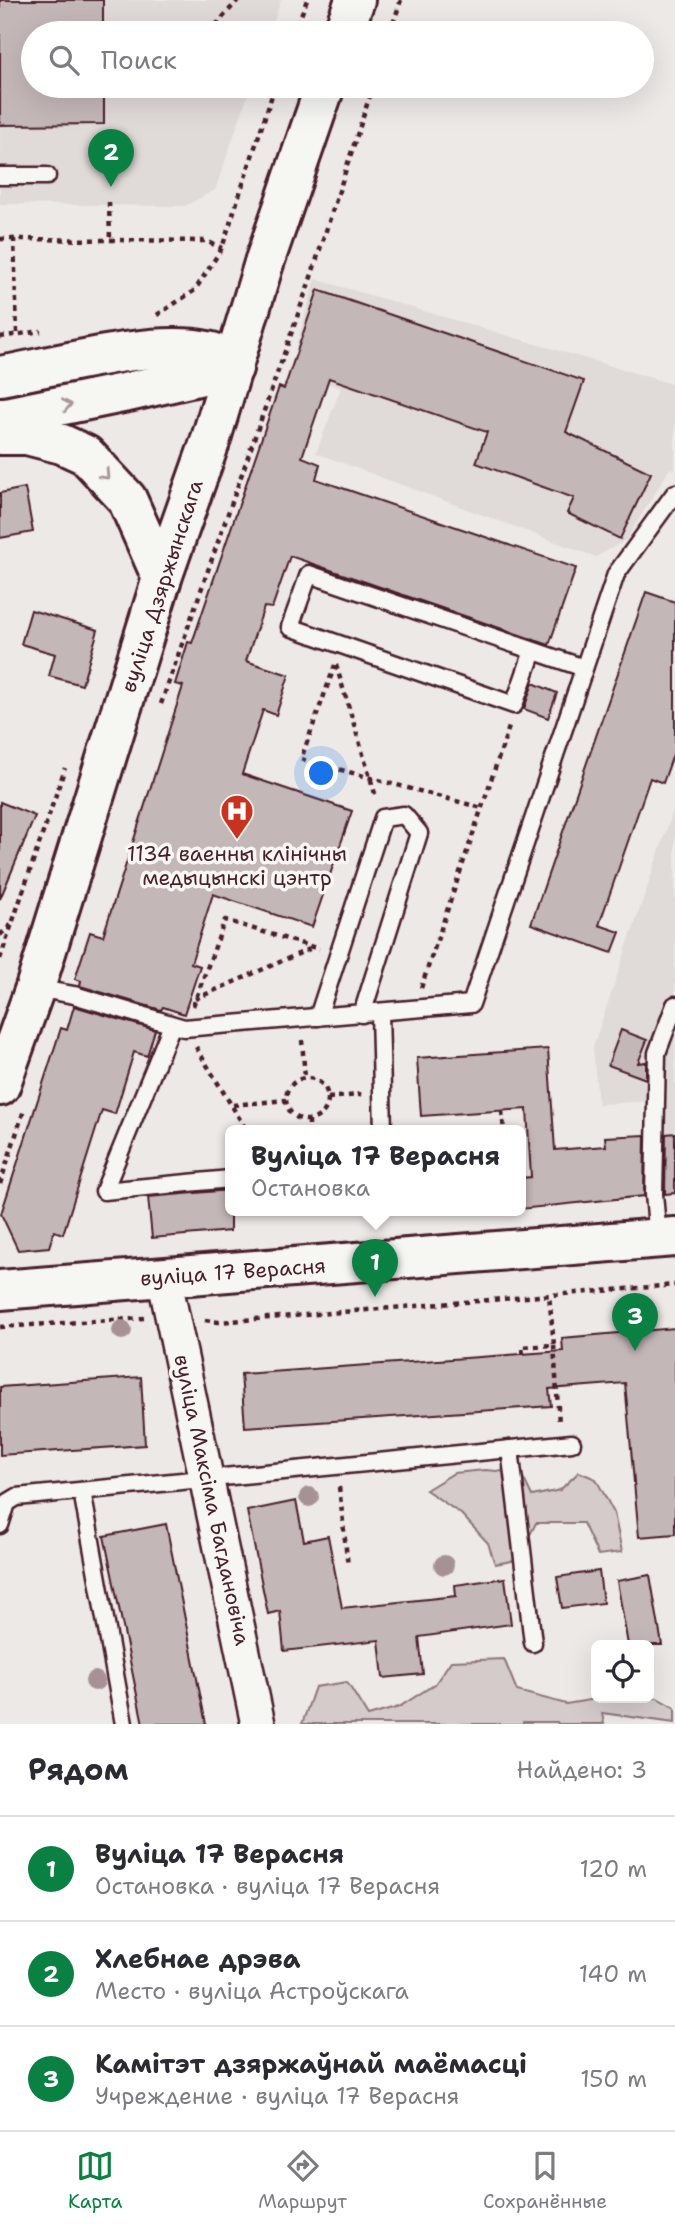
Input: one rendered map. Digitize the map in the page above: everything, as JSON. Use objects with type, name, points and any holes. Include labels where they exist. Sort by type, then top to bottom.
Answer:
[{"type":"main road","points":[[347,21],[355,0]]},
{"type":"main road","name":"вуліца Дзяржынскага","points":[[12,1097],[36,988],[162,578],[210,442],[264,263],[321,98]]},
{"type":"main road","points":[[0,376],[117,355],[164,331],[214,326],[239,302],[264,263]]},
{"type":"main road","points":[[0,418],[141,390],[233,368],[223,357],[164,331]]},
{"type":"main road","points":[[0,435],[27,435],[62,444],[86,455],[127,499],[162,578]]},
{"type":"main road","name":"вуліца 17 Верасня","points":[[0,1290],[666,1238]]},
{"type":"street","name":"вуліца Максіма Багдановіча","points":[[164,1277],[258,1724]]},
{"type":"lane","points":[[0,176],[47,177]]},
{"type":"lane","points":[[36,988],[74,995],[178,1027],[471,1004],[616,574],[675,493]]},
{"type":"lane","points":[[533,651],[514,705],[290,627],[309,574],[584,668]]},
{"type":"lane","points":[[318,1017],[383,818],[404,814],[419,833],[362,1014]]},
{"type":"lane","points":[[666,1238],[654,1194],[657,1053],[675,1005]]},
{"type":"lane","points":[[380,1012],[383,1125]]},
{"type":"lane","points":[[178,1027],[104,1191],[225,1179]]},
{"type":"lane","points":[[0,1525],[7,1503],[17,1497],[566,1444]]},
{"type":"lane","points":[[510,1449],[533,1643]]},
{"type":"lane","points":[[82,1491],[124,1724]]},
{"type":"path","points":[[220,21],[238,0]]},
{"type":"path","points":[[299,21],[307,0]]},
{"type":"path","points":[[394,21],[401,0]]},
{"type":"path","points":[[164,331],[222,248],[271,98]]},
{"type":"path","points":[[157,716],[310,280],[369,98]]},
{"type":"path","points":[[110,202],[110,240]]},
{"type":"path","points":[[0,239],[206,241],[222,248]]},
{"type":"path","points":[[14,239],[17,333]]},
{"type":"path","points":[[0,337],[43,331]]},
{"type":"path","points":[[335,664],[348,668]]},
{"type":"path","points":[[335,664],[301,759],[482,808]]},
{"type":"path","points":[[335,664],[383,818]]},
{"type":"path","points":[[414,1009],[511,720]]},
{"type":"path","points":[[0,959],[65,768]]},
{"type":"path","points":[[244,1125],[233,1105],[178,1027],[195,999],[225,920],[338,956]]},
{"type":"path","points":[[0,935],[12,924]]},
{"type":"path","points":[[195,999],[313,947]]},
{"type":"path","points":[[301,1018],[305,1078]]},
{"type":"path","points":[[305,1078],[318,1081],[328,1098],[320,1115],[309,1120],[302,1120],[291,1112],[286,1100],[289,1088],[305,1078]]},
{"type":"path","points":[[328,1098],[359,1095],[359,1082]]},
{"type":"path","points":[[0,1184],[12,1097]]},
{"type":"path","points":[[233,1105],[286,1100]]},
{"type":"path","points":[[502,1111],[503,1125]]},
{"type":"path","points":[[309,1120],[309,1125]]},
{"type":"path","points":[[0,1327],[173,1316],[219,1322],[675,1285]]},
{"type":"path","points":[[550,1295],[566,1444]]},
{"type":"path","points":[[523,1354],[522,1348],[554,1345]]},
{"type":"path","points":[[337,1465],[348,1566]]},
{"type":"shaded area","points":[[0,0],[281,0],[274,21],[21,21],[21,98],[247,98],[215,190],[185,206],[0,204]]},
{"type":"shaded area","points":[[315,279],[675,385],[675,470],[670,468],[627,539],[596,557],[316,453],[341,388],[290,369]]},
{"type":"shaded area","points":[[675,805],[675,1195],[659,1196],[651,1101],[598,1104],[593,1047]]},
{"type":"shaded area","points":[[485,1470],[521,1473],[532,1496],[560,1490],[579,1472],[596,1479],[614,1513],[622,1552],[598,1555],[583,1523],[536,1523],[517,1560],[495,1564],[488,1543],[461,1514],[426,1490],[454,1473]]},
{"type":"shaded area","points":[[504,1659],[517,1691],[566,1704],[591,1700],[591,1703],[654,1703],[654,1698],[657,1698],[675,1708],[675,1723],[602,1713],[604,1724],[302,1724],[315,1687],[347,1682],[368,1716],[399,1707],[435,1684],[451,1661]]},
{"type":"building","points":[[0,0],[103,0],[103,21],[21,21],[21,98],[104,98],[104,124],[0,125]]},
{"type":"building","points":[[318,290],[584,381],[566,432],[651,473],[620,539],[567,513],[574,498],[476,463],[487,432],[329,378],[302,457],[320,464],[316,479],[576,568],[549,645],[290,556],[272,608],[264,607],[246,661],[289,675],[276,715],[263,710],[242,774],[352,811],[312,927],[213,894],[191,963],[200,966],[184,1014],[163,1007],[161,1010],[80,986],[81,981],[75,979],[90,932],[103,936],[183,686],[175,684],[188,642],[192,643],[279,387],[284,389]]},
{"type":"building","points":[[25,488],[33,532],[0,538],[0,493]]},
{"type":"building","points":[[646,592],[675,602],[675,749],[663,783],[650,778],[599,925],[620,932],[612,953],[531,924]]},
{"type":"building","points":[[31,610],[98,630],[82,685],[49,676],[55,654],[21,644]]},
{"type":"building","points":[[533,683],[557,693],[548,718],[524,709]]},
{"type":"building","points":[[0,802],[35,816],[0,899]]},
{"type":"building","points":[[74,1006],[155,1030],[147,1056],[134,1052],[115,1114],[102,1110],[63,1234],[54,1231],[49,1247],[18,1250],[1,1214],[61,1028],[67,1030]]},
{"type":"building","points":[[621,1030],[647,1040],[638,1063],[646,1062],[646,1079],[608,1065]]},
{"type":"building","points":[[548,1049],[555,1150],[606,1146],[605,1137],[645,1135],[644,1196],[526,1208],[526,1177],[531,1177],[527,1109],[421,1116],[417,1058]]},
{"type":"building","points":[[675,1133],[675,1193],[665,1194],[666,1134]]},
{"type":"building","points":[[225,1190],[225,1216],[230,1216],[230,1231],[152,1238],[148,1197]]},
{"type":"building","points":[[675,1328],[675,1534],[639,1537],[625,1383],[549,1389],[551,1406],[245,1427],[241,1374],[563,1351],[562,1338]]},
{"type":"building","points":[[141,1377],[145,1445],[0,1455],[0,1387]]},
{"type":"building","points":[[296,1501],[304,1541],[328,1536],[342,1608],[456,1596],[455,1585],[505,1578],[511,1624],[419,1637],[423,1674],[383,1678],[379,1640],[284,1651],[280,1611],[268,1614],[247,1511]]},
{"type":"building","points":[[166,1524],[206,1724],[143,1724],[104,1536]]},
{"type":"building","points":[[599,1571],[603,1603],[562,1608],[557,1577]]},
{"type":"building","points":[[650,1575],[662,1645],[654,1645],[654,1640],[627,1640],[617,1581]]},
{"type":"place","name":"Хлебнае дрэва","points":[[111,187]]},
{"type":"place","name":"1134 ваенны клінічны медыцынскі цэнтр","points":[[237,841]]},
{"type":"place","name":"Вуліца 17 Верасня","points":[[375,1297]]},
{"type":"place","name":"Камітэт дзяржаўнай маёмасці","points":[[635,1351]]}]
